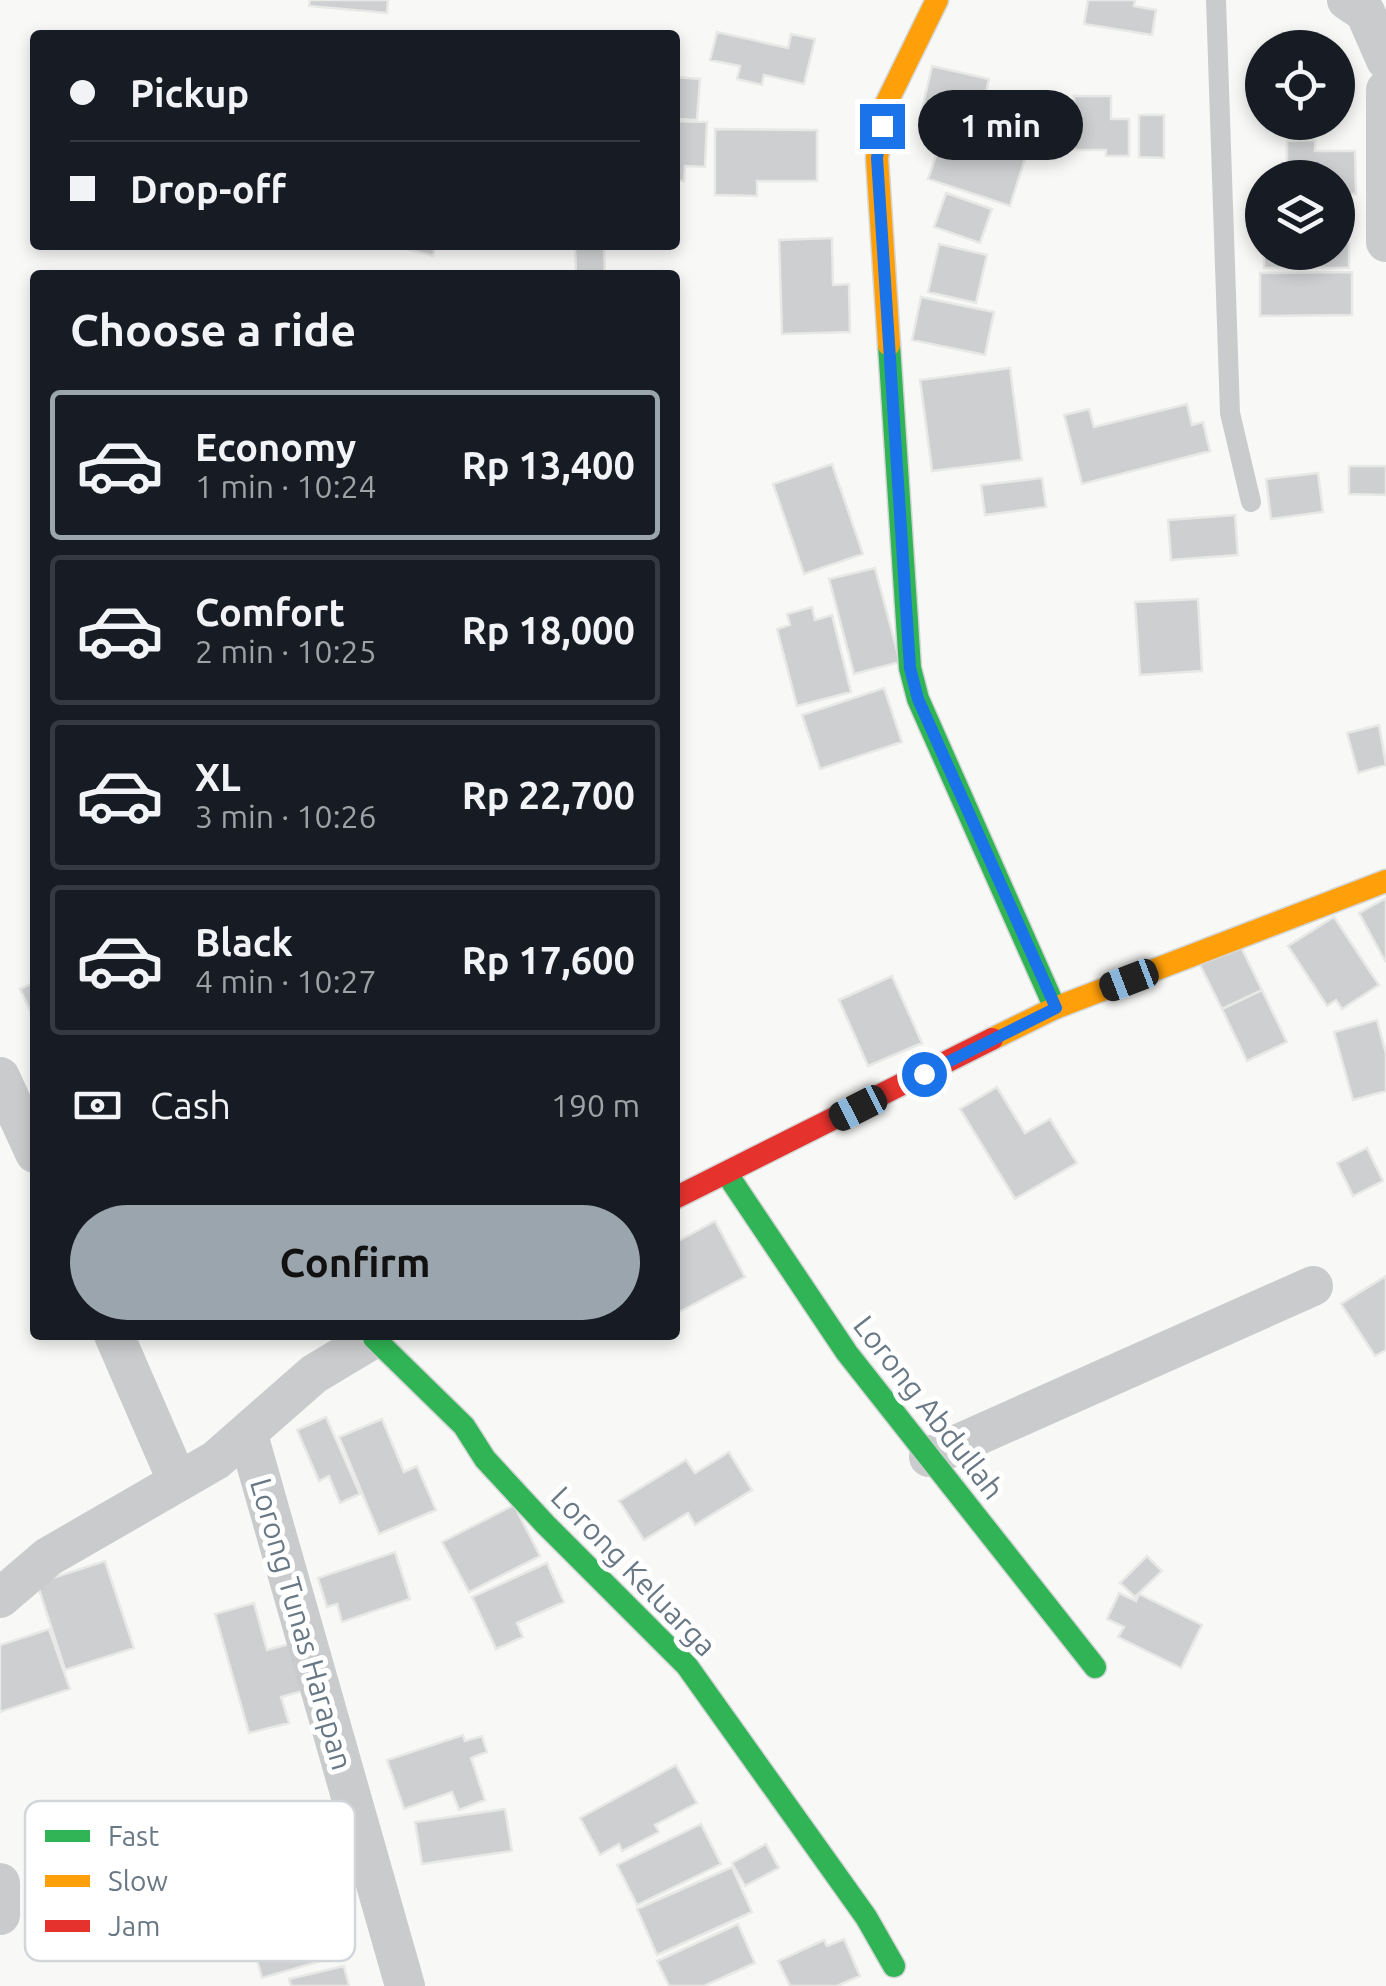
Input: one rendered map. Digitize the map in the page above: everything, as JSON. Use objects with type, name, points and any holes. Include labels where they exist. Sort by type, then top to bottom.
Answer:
[{"type":"street","points":[[937,0],[886,104],[877,158],[910,668],[918,699],[1056,1008]]},
{"type":"street","points":[[1347,0],[1365,12],[1386,60]]},
{"type":"street","points":[[1386,90],[1386,242]]},
{"type":"street","points":[[680,1196],[1056,1008],[1386,882]]},
{"type":"street","points":[[0,1077],[30,1141]]},
{"type":"street","name":"Lorong Abdullah","points":[[727,1174],[796,1282],[1096,1667]]},
{"type":"street","points":[[929,1457],[1313,1286]]},
{"type":"street","points":[[116,1340],[177,1480]]},
{"type":"street","points":[[0,1598],[48,1557],[216,1460],[314,1374],[370,1340]]},
{"type":"street","name":"Lorong Keluarga","points":[[381,1340],[464,1426],[486,1459],[546,1524],[687,1666],[866,1917],[894,1966]]},
{"type":"street","name":"Lorong Tunas Harapan","points":[[248,1435],[352,1801]]},
{"type":"street","name":"Lorong Tunas Harapan","points":[[355,1811],[405,1986]]},
{"type":"street","points":[[0,1883],[0,1915]]},
{"type":"lane","points":[[1216,0],[1230,413],[1251,502]]},
{"type":"building","points":[[310,0],[388,0],[387,13],[309,6]]},
{"type":"building","points":[[1088,0],[1135,0],[1134,6],[1156,10],[1152,35],[1084,24]]},
{"type":"building","points":[[717,32],[788,48],[791,34],[815,39],[804,84],[764,75],[762,85],[737,79],[740,66],[710,60]]},
{"type":"building","points":[[932,66],[989,79],[979,123],[922,109]]},
{"type":"building","points":[[680,77],[700,79],[697,120],[680,119]]},
{"type":"building","points":[[1005,93],[1049,109],[1032,158],[987,143]]},
{"type":"building","points":[[1074,96],[1111,96],[1111,119],[1129,119],[1129,156],[1106,156],[1106,150],[1074,150]]},
{"type":"building","points":[[1139,115],[1164,115],[1164,158],[1139,157]]},
{"type":"building","points":[[680,121],[707,122],[705,167],[685,166],[684,181],[680,181]]},
{"type":"building","points":[[715,129],[817,130],[817,181],[757,181],[757,196],[715,195]]},
{"type":"building","points":[[944,132],[1025,159],[1010,206],[928,179]]},
{"type":"building","points":[[1315,140],[1315,151],[1355,151],[1356,194],[1355,160],[1287,160],[1287,141]]},
{"type":"building","points":[[946,193],[992,209],[980,243],[934,227]]},
{"type":"building","points":[[832,238],[833,285],[849,284],[850,332],[782,334],[779,240]]},
{"type":"building","points":[[939,244],[987,255],[976,303],[928,292]]},
{"type":"building","points":[[411,250],[435,250],[433,256]]},
{"type":"building","points":[[575,250],[604,250],[605,270],[576,270]]},
{"type":"building","points":[[1352,272],[1352,315],[1260,316],[1260,273]]},
{"type":"building","points":[[921,297],[994,312],[985,355],[912,340]]},
{"type":"building","points":[[1010,368],[1022,460],[932,471],[920,380]]},
{"type":"building","points":[[1187,404],[1192,425],[1203,422],[1210,451],[1082,484],[1064,415],[1089,409],[1094,427]]},
{"type":"building","points":[[832,464],[863,554],[804,574],[773,484]]},
{"type":"building","points":[[1349,466],[1386,466],[1386,495],[1349,494]]},
{"type":"building","points":[[1318,473],[1323,512],[1271,519],[1266,479]]},
{"type":"building","points":[[1042,478],[1046,507],[985,515],[981,485]]},
{"type":"building","points":[[1235,515],[1238,555],[1171,560],[1168,520]]},
{"type":"building","points":[[875,568],[900,662],[854,674],[829,579]]},
{"type":"building","points":[[1198,599],[1202,671],[1140,675],[1135,602]]},
{"type":"building","points":[[812,607],[815,620],[832,615],[851,692],[797,706],[777,629],[790,625],[787,614]]},
{"type":"building","points":[[884,688],[902,742],[820,769],[802,715]]},
{"type":"building","points":[[1379,725],[1386,765],[1358,773],[1347,733]]},
{"type":"building","points":[[1386,898],[1386,960],[1385,961],[1359,913]]},
{"type":"building","points":[[1334,917],[1379,985],[1342,1009],[1336,1000],[1327,1006],[1288,946]]},
{"type":"building","points":[[1240,945],[1262,990],[1222,1009],[1200,965]]},
{"type":"building","points":[[892,976],[922,1043],[868,1066],[839,1000]]},
{"type":"building","points":[[30,984],[30,1010],[20,989]]},
{"type":"building","points":[[1262,990],[1287,1042],[1247,1061],[1222,1009]]},
{"type":"building","points":[[1377,1020],[1386,1054],[1386,1091],[1353,1100],[1334,1032]]},
{"type":"building","points":[[997,1087],[1025,1133],[1050,1119],[1077,1163],[1015,1199],[960,1109]]},
{"type":"building","points":[[1367,1148],[1383,1181],[1353,1196],[1337,1163]]},
{"type":"building","points":[[715,1221],[745,1277],[680,1311],[680,1240]]},
{"type":"building","points":[[1386,1276],[1386,1350],[1375,1356],[1341,1304]]},
{"type":"building","points":[[326,1417],[360,1494],[340,1503],[329,1476],[319,1481],[297,1430]]},
{"type":"building","points":[[382,1419],[404,1472],[417,1466],[436,1510],[379,1534],[339,1437]]},
{"type":"building","points":[[729,1452],[752,1490],[695,1525],[688,1513],[644,1540],[619,1501],[686,1460],[695,1473]]},
{"type":"building","points":[[514,1505],[540,1556],[469,1592],[442,1542]]},
{"type":"building","points":[[395,1552],[410,1599],[342,1622],[337,1604],[327,1607],[318,1578]]},
{"type":"building","points":[[1147,1556],[1162,1571],[1135,1597],[1120,1583]]},
{"type":"building","points":[[105,1561],[134,1648],[65,1670],[37,1583]]},
{"type":"building","points":[[547,1563],[564,1602],[517,1623],[523,1637],[496,1649],[472,1597]]},
{"type":"building","points":[[1119,1593],[1136,1601],[1139,1594],[1202,1625],[1181,1668],[1118,1637],[1124,1627],[1107,1619]]},
{"type":"building","points":[[254,1603],[267,1650],[293,1643],[306,1690],[281,1697],[289,1723],[249,1733],[215,1614]]},
{"type":"building","points":[[49,1629],[70,1689],[0,1712],[0,1645]]},
{"type":"building","points":[[463,1735],[465,1741],[482,1736],[487,1752],[471,1758],[485,1800],[459,1810],[452,1792],[404,1809],[387,1760]]},
{"type":"building","points":[[676,1765],[697,1803],[655,1825],[659,1832],[622,1851],[619,1844],[600,1855],[580,1818]]},
{"type":"building","points":[[505,1809],[512,1851],[422,1864],[415,1822]]},
{"type":"building","points":[[701,1824],[721,1864],[637,1905],[617,1865]]},
{"type":"building","points":[[766,1844],[779,1868],[745,1886],[732,1863]]},
{"type":"building","points":[[732,1867],[752,1912],[657,1955],[637,1909]]},
{"type":"building","points":[[738,1924],[755,1963],[704,1986],[669,1986],[657,1961]]},
{"type":"building","points":[[844,1939],[860,1976],[837,1986],[790,1986],[778,1961],[824,1940],[827,1946]]},
{"type":"building","points":[[257,1961],[321,1961],[262,1978]]},
{"type":"building","points":[[344,1966],[349,1986],[291,1986],[289,1979]]},
{"type":"traffic: fast","points":[[889,345],[910,668],[918,699],[1055,1008]]},
{"type":"traffic: fast","points":[[727,1174],[847,1353],[1095,1667]]},
{"type":"traffic: fast","points":[[376,1340],[464,1426],[485,1459],[545,1524],[687,1666],[866,1917],[894,1966]]},
{"type":"traffic: slow","points":[[889,345],[877,158],[886,104],[937,0]]},
{"type":"traffic: slow","points":[[992,1039],[1055,1008],[1386,881]]},
{"type":"traffic: jam","points":[[680,1195],[992,1039]]},
{"type":"route","points":[[882,126],[877,158],[910,668],[918,699],[1056,1008],[924,1074]]}]
